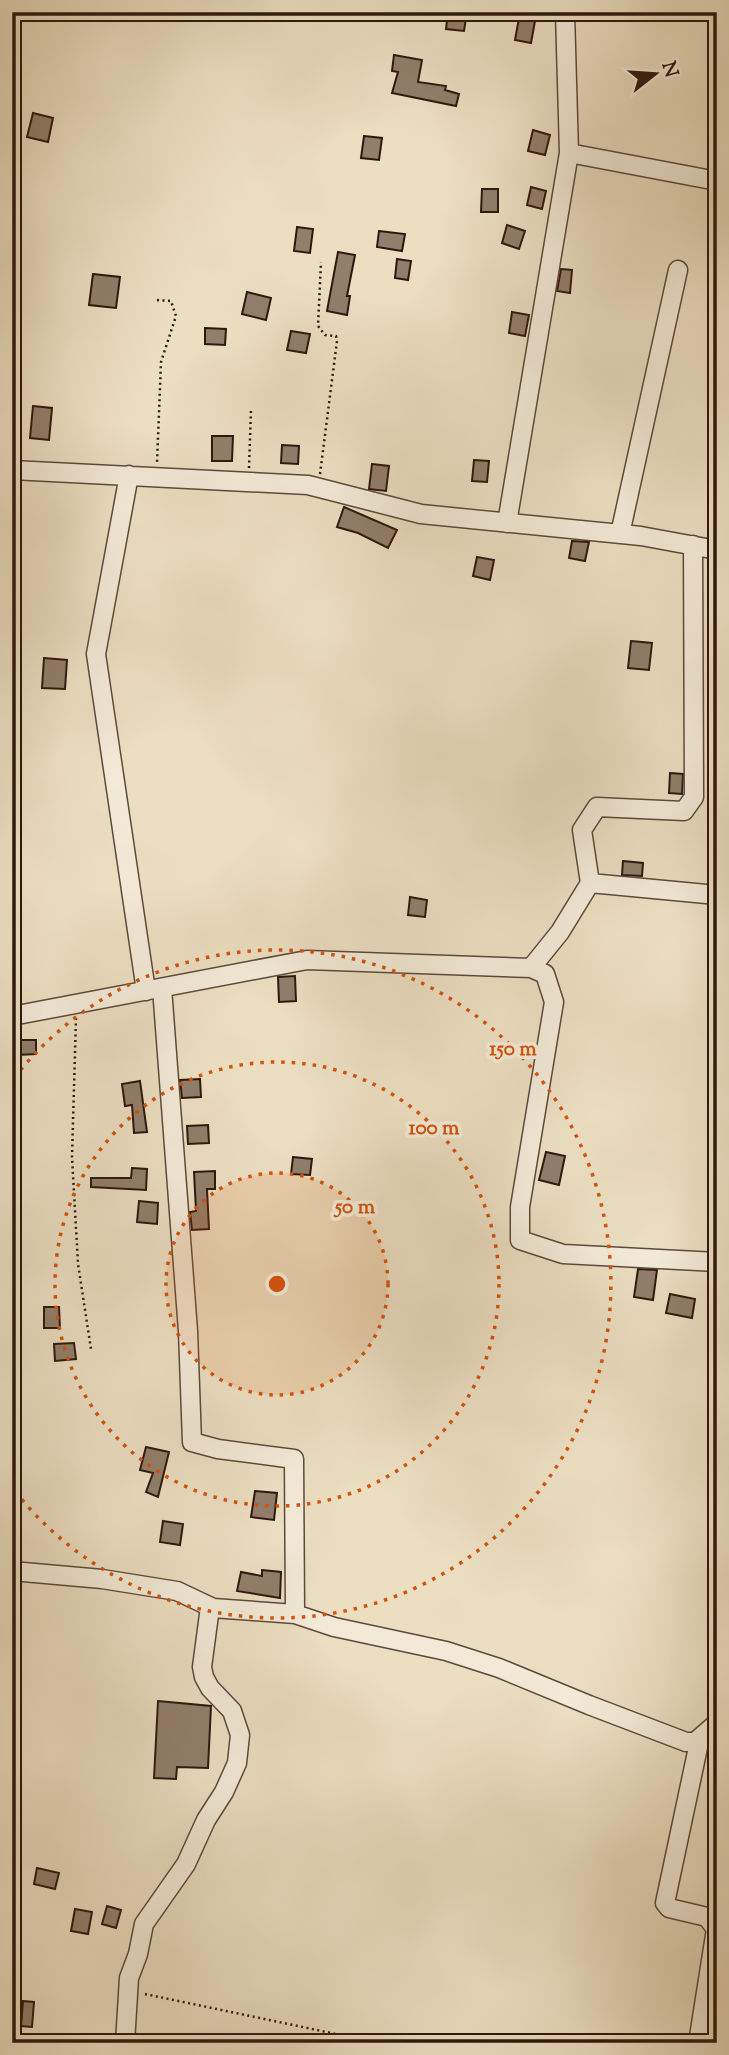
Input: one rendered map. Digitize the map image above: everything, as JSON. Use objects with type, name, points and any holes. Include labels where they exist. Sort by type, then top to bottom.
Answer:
[{"type":"street","points":[[507,523],[569,153],[565,12]]},
{"type":"street","points":[[569,153],[717,181]]},
{"type":"street","points":[[621,534],[678,270]]},
{"type":"street","points":[[12,470],[308,485],[421,514],[621,534],[717,550]]},
{"type":"street","points":[[129,475],[96,654],[154,990],[188,1331],[192,1442],[218,1449],[294,1459],[295,1614]]},
{"type":"street","points":[[531,968],[560,932],[590,883],[582,830],[597,807],[684,811],[694,797],[693,545]]},
{"type":"street","points":[[590,883],[717,895]]},
{"type":"street","points":[[12,1016],[307,960],[531,968],[545,974],[554,1002],[520,1207],[520,1240],[563,1254],[717,1262]]},
{"type":"street","points":[[12,1571],[102,1578],[177,1591],[210,1607],[295,1614],[334,1627],[459,1655],[499,1668],[686,1742],[695,1742],[717,1723]]},
{"type":"street","points":[[125,2043],[129,1978],[138,1954],[144,1924],[187,1864],[206,1820],[224,1792],[237,1763],[240,1735],[232,1711],[210,1688],[202,1667],[210,1607]]},
{"type":"street","points":[[698,2043],[716,1929],[708,1917],[669,1908],[665,1903],[700,1738]]},
{"type":"path","points":[[319,487],[337,341],[335,336],[325,335],[318,326],[321,262]]},
{"type":"path","points":[[155,477],[161,362],[176,316],[171,301],[157,299]]},
{"type":"path","points":[[248,482],[251,410]]},
{"type":"path","points":[[76,1005],[72,1157],[78,1264],[91,1349]]},
{"type":"path","points":[[128,1991],[200,2003],[379,2043]]},
{"type":"building","points":[[448,12],[467,12],[464,31],[446,29]]},
{"type":"building","points":[[519,18],[535,21],[531,43],[515,40]]},
{"type":"building","points":[[394,55],[422,60],[418,82],[446,86],[445,90],[459,94],[456,106],[392,93],[398,72],[392,71]]},
{"type":"building","points":[[33,113],[53,118],[48,142],[27,137]]},
{"type":"building","points":[[533,130],[550,135],[545,155],[528,151]]},
{"type":"building","points":[[364,136],[382,138],[379,160],[361,158]]},
{"type":"building","points":[[531,187],[546,191],[542,209],[527,205]]},
{"type":"building","points":[[482,189],[498,189],[498,212],[481,212]]},
{"type":"building","points":[[507,225],[525,231],[519,249],[502,243]]},
{"type":"building","points":[[297,227],[313,229],[310,253],[294,251]]},
{"type":"building","points":[[379,231],[405,234],[402,251],[377,247]]},
{"type":"building","points":[[338,252],[355,255],[347,296],[350,296],[347,315],[327,311]]},
{"type":"building","points":[[397,259],[411,261],[408,280],[395,278]]},
{"type":"building","points":[[561,269],[572,270],[570,293],[557,291]]},
{"type":"building","points":[[93,274],[120,277],[116,308],[89,305]]},
{"type":"building","points":[[247,292],[271,298],[266,320],[242,314]]},
{"type":"building","points":[[512,312],[529,315],[525,336],[509,333]]},
{"type":"building","points":[[205,328],[226,329],[225,345],[205,344]]},
{"type":"building","points":[[291,331],[310,334],[306,353],[287,350]]},
{"type":"building","points":[[33,406],[52,408],[49,440],[30,438]]},
{"type":"building","points":[[212,436],[233,436],[232,461],[212,461]]},
{"type":"building","points":[[282,445],[299,446],[298,464],[281,463]]},
{"type":"building","points":[[474,460],[489,461],[487,482],[472,481]]},
{"type":"building","points":[[372,464],[389,466],[386,491],[369,489]]},
{"type":"building","points":[[344,507],[397,530],[388,548],[358,533],[337,527]]},
{"type":"building","points":[[572,541],[589,542],[585,561],[569,558]]},
{"type":"building","points":[[477,557],[494,560],[490,580],[473,576]]},
{"type":"building","points":[[631,641],[652,643],[649,670],[628,668]]},
{"type":"building","points":[[44,658],[67,660],[65,689],[42,688]]},
{"type":"building","points":[[670,773],[683,774],[682,794],[669,793]]},
{"type":"building","points":[[623,861],[643,863],[642,876],[622,875]]},
{"type":"building","points":[[410,897],[427,900],[425,917],[408,915]]},
{"type":"building","points":[[295,976],[296,1001],[279,1002],[278,977]]},
{"type":"building","points":[[18,1040],[36,1040],[36,1054],[18,1055]]},
{"type":"building","points":[[200,1079],[201,1097],[182,1098],[180,1080]]},
{"type":"building","points":[[140,1081],[147,1132],[134,1133],[132,1105],[125,1106],[122,1084]]},
{"type":"building","points":[[208,1125],[209,1143],[188,1144],[187,1126]]},
{"type":"building","points":[[546,1152],[565,1156],[559,1185],[539,1180]]},
{"type":"building","points":[[293,1157],[312,1159],[310,1175],[291,1174]]},
{"type":"building","points":[[132,1168],[147,1169],[146,1190],[91,1187],[91,1178],[131,1178]]},
{"type":"building","points":[[215,1171],[215,1189],[207,1189],[209,1229],[192,1230],[190,1212],[196,1211],[194,1172]]},
{"type":"building","points":[[139,1201],[158,1203],[157,1224],[137,1222]]},
{"type":"building","points":[[638,1269],[657,1270],[653,1300],[634,1297]]},
{"type":"building","points":[[670,1294],[695,1299],[692,1318],[666,1313]]},
{"type":"building","points":[[44,1307],[59,1307],[60,1328],[44,1328]]},
{"type":"building","points":[[74,1343],[76,1359],[55,1361],[54,1344]]},
{"type":"building","points":[[146,1447],[169,1452],[158,1497],[146,1492],[153,1473],[140,1470]]},
{"type":"building","points":[[255,1491],[277,1493],[274,1520],[251,1517]]},
{"type":"building","points":[[163,1521],[183,1524],[180,1545],[160,1542]]},
{"type":"building","points":[[262,1570],[281,1572],[280,1598],[237,1591],[241,1572],[262,1576]]},
{"type":"building","points":[[158,1701],[211,1706],[208,1768],[177,1767],[176,1779],[154,1778]]},
{"type":"building","points":[[37,1868],[59,1873],[55,1889],[34,1884]]},
{"type":"building","points":[[107,1906],[121,1910],[116,1928],[102,1924]]},
{"type":"building","points":[[75,1909],[92,1912],[88,1934],[71,1931]]},
{"type":"building","points":[[23,2001],[34,2002],[32,2027],[21,2026]]}]
